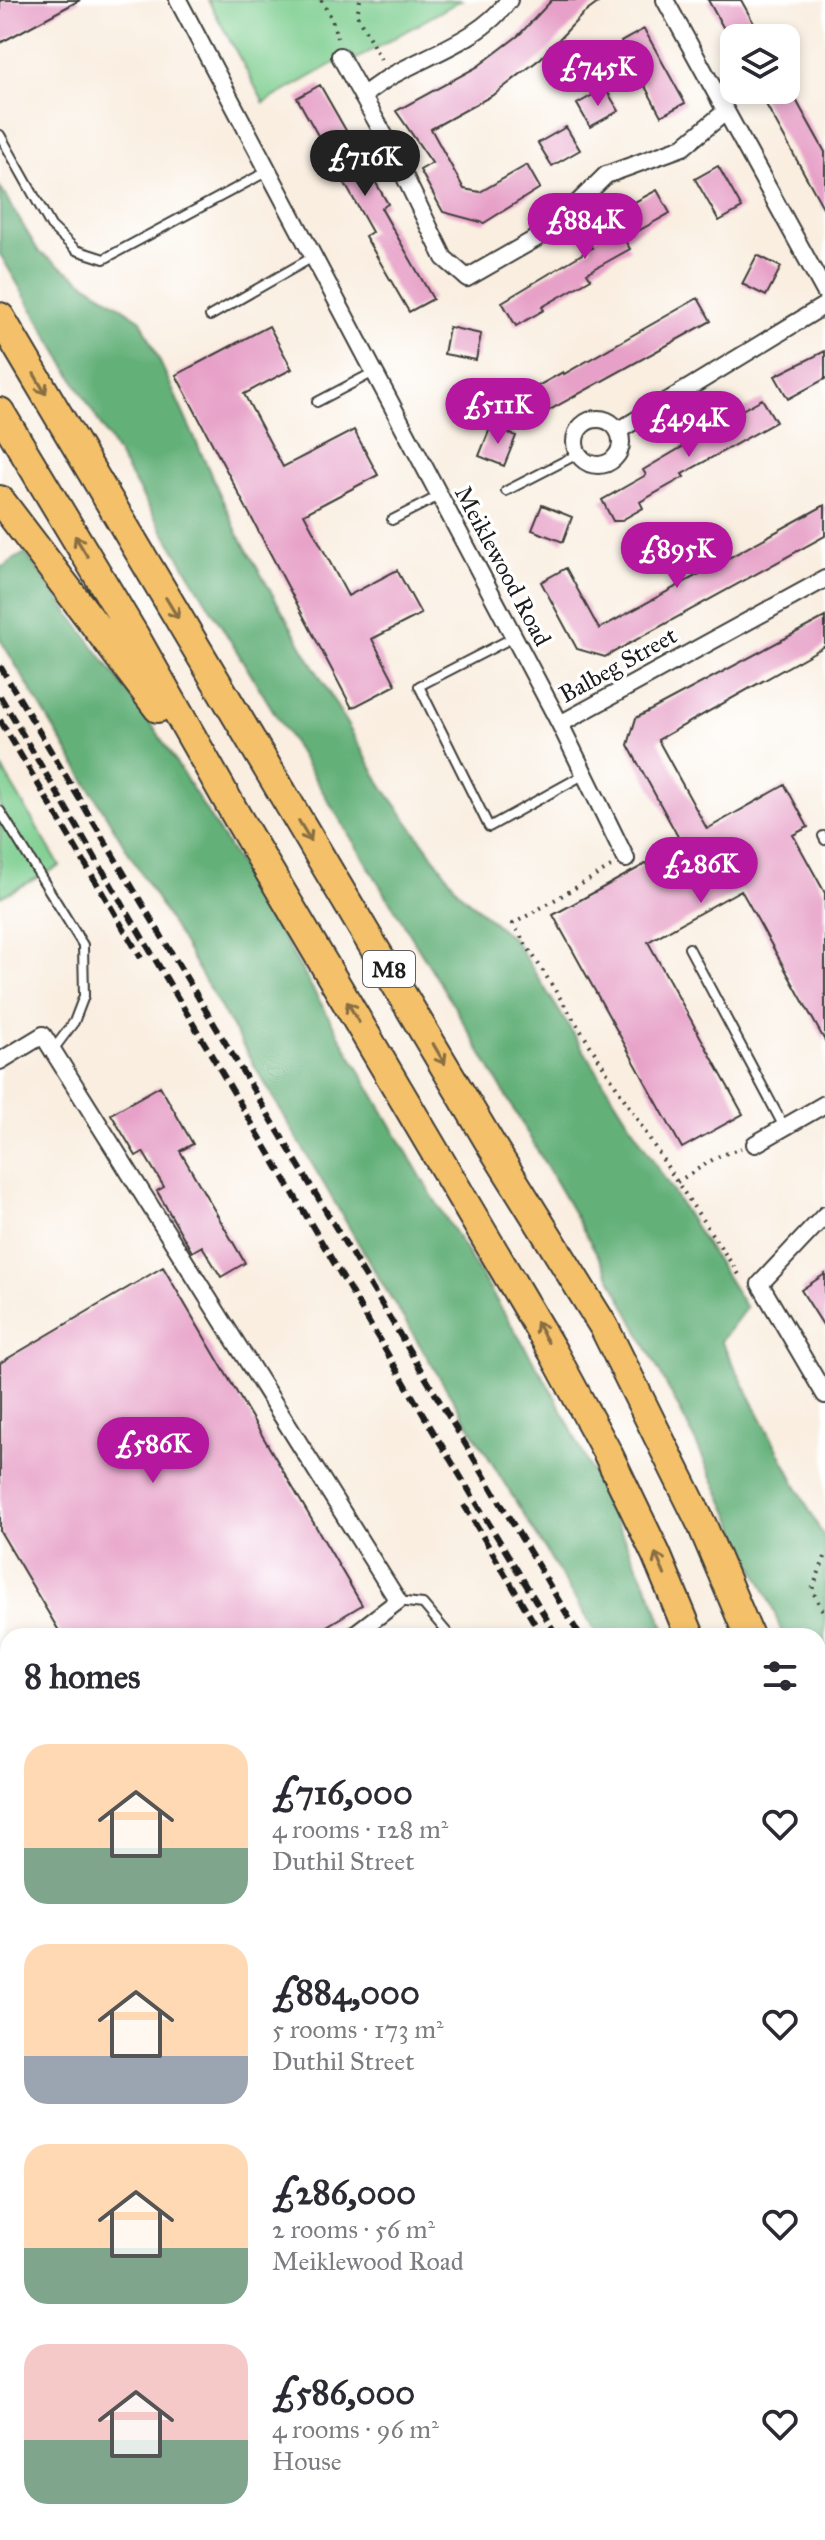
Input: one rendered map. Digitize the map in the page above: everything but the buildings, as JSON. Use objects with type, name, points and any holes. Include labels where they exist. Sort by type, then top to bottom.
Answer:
[{"type":"highway","name":"M8","points":[[0,317],[493,1148],[604,1327],[702,1525],[746,1628]]},
{"type":"highway","name":"M8","points":[[0,412],[134,635],[236,815],[553,1352],[607,1452],[656,1554],[687,1628]]},
{"type":"highway","points":[[0,500],[236,815]]},
{"type":"street","name":"Meiklewood Road","points":[[178,0],[560,724],[626,859]]},
{"type":"street","points":[[362,96],[390,76],[467,37],[499,14],[509,0]]},
{"type":"street","points":[[665,0],[825,292]]},
{"type":"street","points":[[340,56],[388,142],[444,258],[467,278],[549,231],[606,175],[683,147],[725,112]]},
{"type":"street","points":[[618,431],[825,305]]},
{"type":"street","points":[[606,420],[618,431],[621,445],[609,463],[588,463],[578,454],[575,438],[583,424],[606,420]]},
{"type":"street","name":"Balbeg Street","points":[[560,724],[825,579]]},
{"type":"street","points":[[0,1061],[43,1035],[398,1601],[363,1628]]},
{"type":"street","points":[[755,1144],[825,1104]]},
{"type":"street","points":[[825,1215],[760,1284],[825,1395]]},
{"type":"lane","points":[[0,135],[51,226],[76,250],[104,259],[268,171]]},
{"type":"lane","points":[[210,316],[313,257]]},
{"type":"lane","points":[[317,402],[374,372]]},
{"type":"lane","points":[[506,491],[578,454]]},
{"type":"lane","points":[[392,520],[439,496]]},
{"type":"lane","points":[[514,637],[419,686],[489,827],[585,774]]},
{"type":"lane","points":[[0,811],[83,945],[84,996],[74,1022],[52,1051]]},
{"type":"lane","points":[[689,948],[784,1127]]},
{"type":"lane","points":[[398,1601],[423,1604],[443,1628]]},
{"type":"path","points":[[321,0],[332,19],[340,56]]},
{"type":"path","points":[[360,0],[357,15],[390,76]]},
{"type":"path","points":[[626,859],[513,924],[743,1280],[760,1284]]},
{"type":"path","points":[[677,1182],[717,1157],[755,1144]]},
{"type":"path","points":[[825,1557],[812,1590],[825,1615]]},
{"type":"green space","points":[[208,0],[461,0],[355,60],[351,54],[264,103]]},
{"type":"green space","points":[[0,187],[39,252],[141,320],[238,534],[383,787],[460,893],[515,941],[746,1308],[721,1341],[825,1540],[825,1628],[780,1628],[690,1430],[607,1271],[454,1006],[154,516],[0,254]]},
{"type":"green space","points":[[25,553],[157,732],[259,896],[428,1189],[555,1396],[652,1596],[664,1628],[593,1628],[380,1280],[0,639],[0,568]]},
{"type":"green space","points":[[0,765],[60,866],[0,897]]},
{"type":"railway","points":[[0,666],[575,1628]]},
{"type":"railway","points":[[0,696],[552,1628]]},
{"type":"railway","points":[[0,720],[141,958]]},
{"type":"railway","points":[[464,1505],[537,1628]]}]
